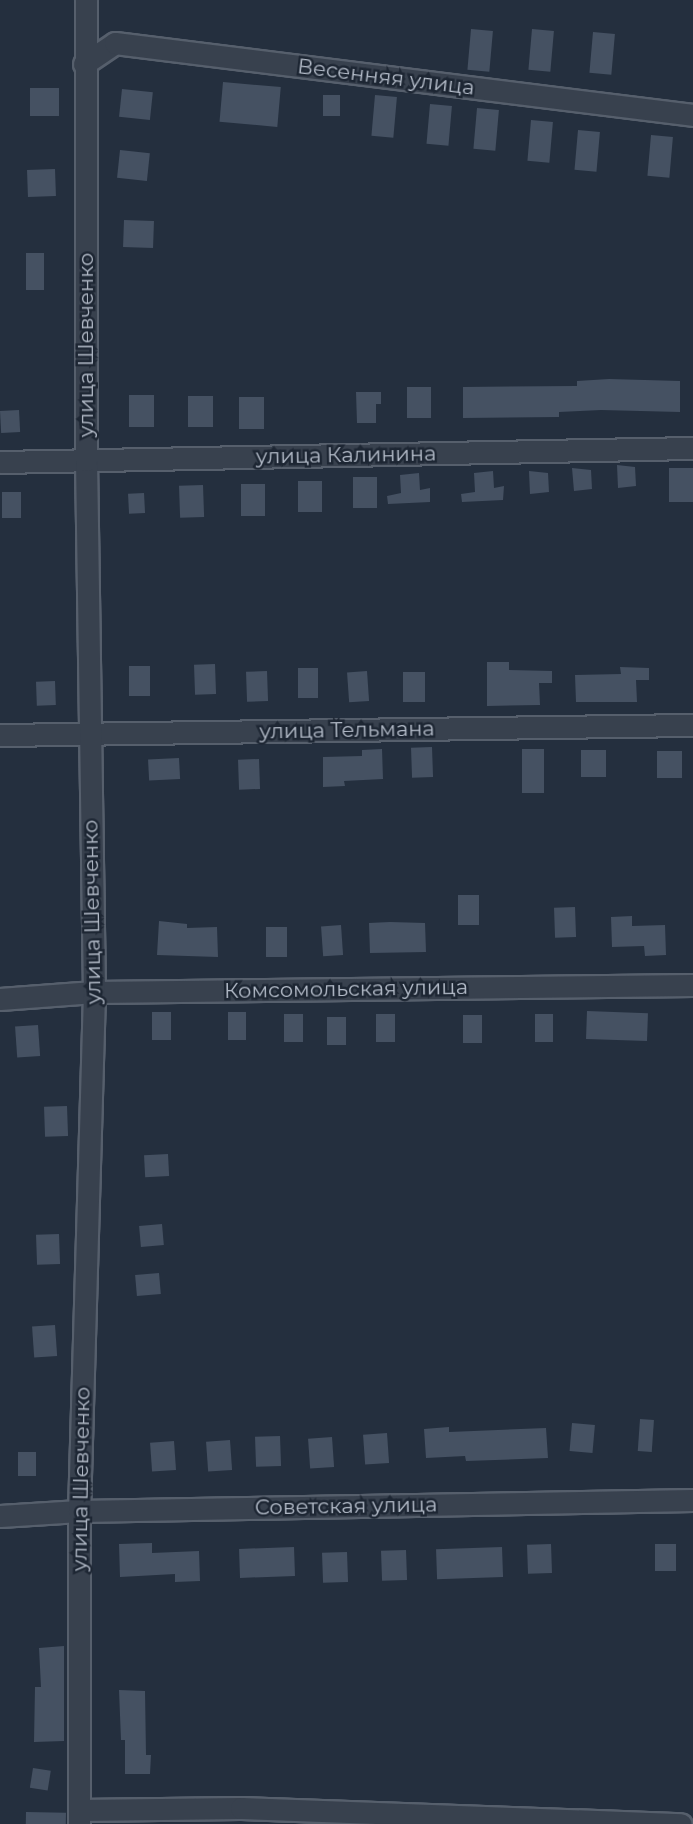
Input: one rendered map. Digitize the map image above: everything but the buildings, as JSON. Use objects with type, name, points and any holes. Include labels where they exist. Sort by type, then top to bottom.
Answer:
[{"type":"street","name":"улица Шевченко","points":[[79,1817],[79,1511],[94,992],[86,460],[86,0]]},
{"type":"street","name":"Весенняя улица","points":[[85,64],[115,43],[693,115]]},
{"type":"street","name":"улица Калинина","points":[[0,462],[693,448]]},
{"type":"street","name":"улица Тельмана","points":[[0,735],[693,725]]},
{"type":"street","name":"Комсомольская улица","points":[[0,999],[94,992],[693,985]]},
{"type":"street","name":"Советская улица","points":[[0,1516],[79,1511],[693,1500]]},
{"type":"street","points":[[79,1817],[241,1808],[681,1824]]}]
